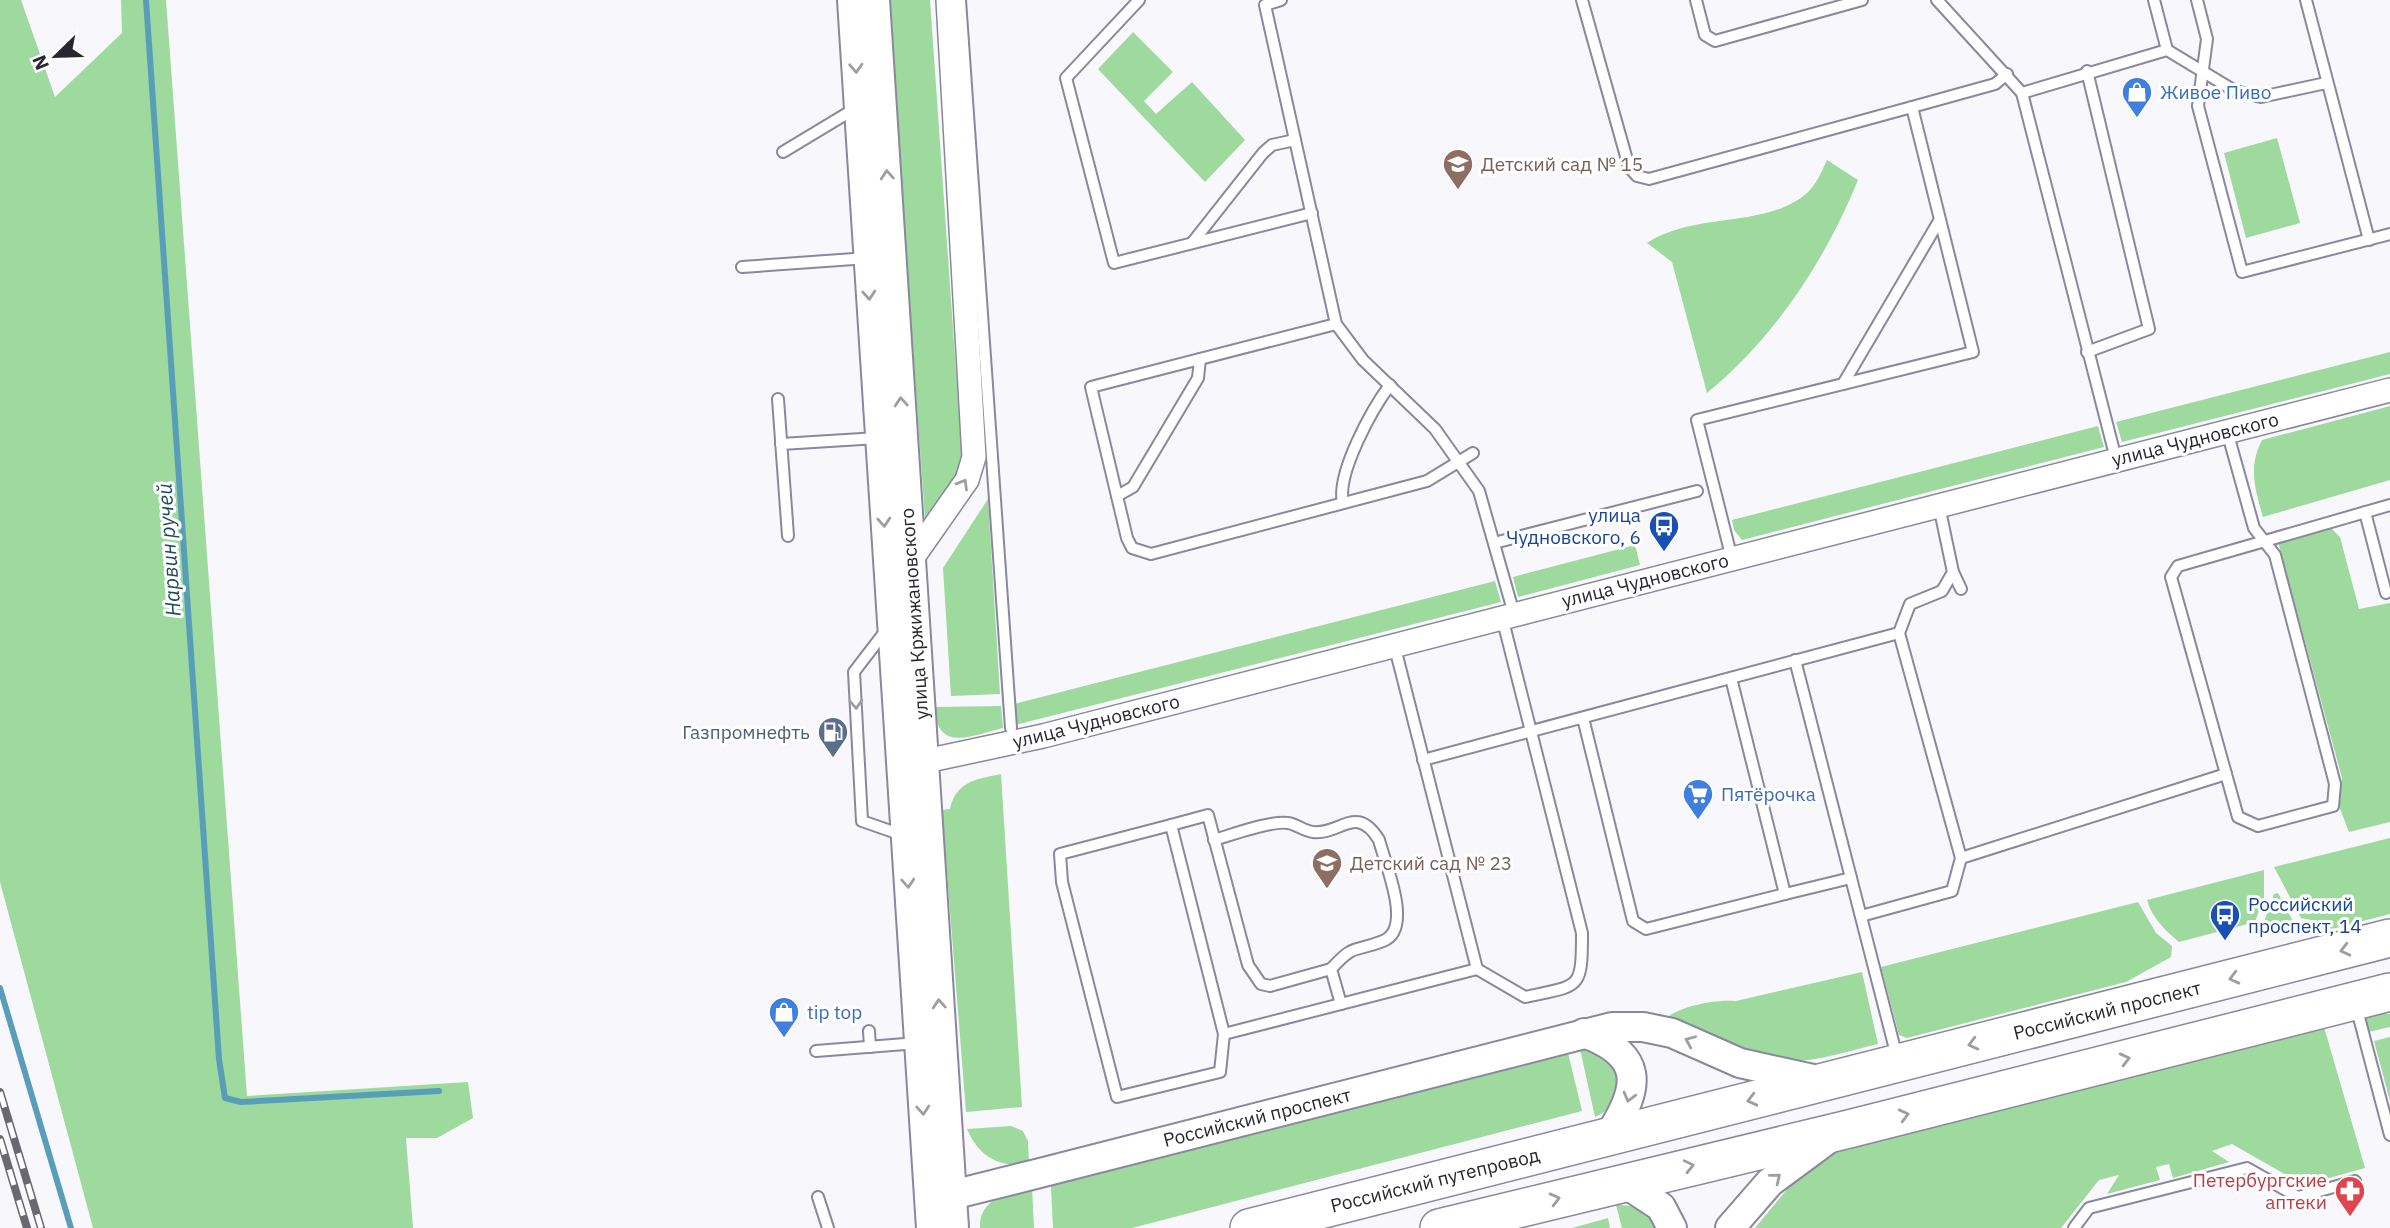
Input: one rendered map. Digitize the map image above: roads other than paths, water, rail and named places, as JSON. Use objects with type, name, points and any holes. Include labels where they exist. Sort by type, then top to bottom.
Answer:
[{"type":"main road","name":"Российский проспект","points":[[1596,1138],[2390,938]]},
{"type":"main road","points":[[1439,1228],[1608,1185],[1838,1132],[2390,992]]},
{"type":"main road","name":"Российский путепровод","points":[[1249,1228],[1596,1138]]},
{"type":"street","name":"улица Кржижановского","points":[[852,0],[858,107],[879,258]]},
{"type":"street","name":"улица Кржижановского","points":[[875,0],[879,258],[891,437],[891,624],[912,765]]},
{"type":"street","points":[[911,560],[967,480],[974,457],[948,0]]},
{"type":"street","name":"улица Чудновского","points":[[912,765],[2390,390]]},
{"type":"street","name":"улица Кржижановского","points":[[891,437],[911,560],[912,765],[940,1195],[954,1228]]},
{"type":"street","name":"Российский проспект","points":[[940,1195],[1612,1027],[1643,1027],[1671,1033],[1740,1063],[1825,1082]]},
{"type":"street","points":[[1584,1033],[1616,1048],[1628,1061],[1633,1076],[1633,1093],[1596,1138]]},
{"type":"street","points":[[1730,1228],[1770,1182],[1838,1132]]},
{"type":"street","points":[[1608,1185],[1661,1207],[1672,1228]]},
{"type":"street","name":"улица Кржижановского","points":[[930,1228],[940,1195]]},
{"type":"lane","points":[[960,0],[1012,727]]},
{"type":"lane","points":[[1139,0],[1066,78],[1114,263],[1312,213]]},
{"type":"lane","points":[[1224,1034],[1477,969],[1525,997],[1577,983],[1582,971],[1583,933],[1530,732],[1494,543],[1479,491],[1461,461],[1435,429],[1363,360],[1336,324],[1265,2],[1281,0]]},
{"type":"lane","points":[[1582,0],[1629,167],[1637,176],[1649,179],[1995,84],[2007,74]]},
{"type":"lane","points":[[1696,0],[1705,36],[1715,41],[1862,0]]},
{"type":"lane","points":[[1937,0],[2022,93],[2116,459]]},
{"type":"lane","points":[[2154,0],[2166,50],[2235,91],[2261,97],[2326,83]]},
{"type":"lane","points":[[2197,0],[2207,39],[2198,106],[2242,272],[2390,234]]},
{"type":"lane","points":[[2306,0],[2369,240]]},
{"type":"lane","points":[[2022,93],[2087,71],[2166,50]]},
{"type":"lane","points":[[2087,71],[2149,329],[2087,352]]},
{"type":"lane","points":[[783,152],[858,107]]},
{"type":"lane","points":[[1697,420],[1973,352],[1912,107]]},
{"type":"lane","points":[[1192,243],[1263,153],[1272,145],[1295,140]]},
{"type":"lane","points":[[1843,384],[1939,221]]},
{"type":"lane","points":[[742,267],[879,258]]},
{"type":"lane","points":[[1336,324],[1091,387],[1132,548],[1151,554],[1427,481],[1473,453]]},
{"type":"lane","points":[[1117,496],[1133,487],[1198,378],[1200,359]]},
{"type":"lane","points":[[1343,503],[1342,479],[1380,399],[1390,385]]},
{"type":"lane","points":[[778,399],[788,536]]},
{"type":"lane","points":[[1690,408],[1697,420],[1732,559]]},
{"type":"lane","points":[[2227,431],[2254,528],[2264,541],[2275,555],[2335,784],[2333,806],[2258,826],[2238,817],[2171,578],[2178,565],[2264,541],[2390,505]]},
{"type":"lane","points":[[781,444],[891,437]]},
{"type":"lane","points":[[1494,543],[1697,491]]},
{"type":"lane","points":[[1938,506],[1953,572],[1961,589]]},
{"type":"lane","points":[[2365,512],[2386,593]]},
{"type":"lane","points":[[1861,916],[1952,891],[1961,858],[1899,633],[1909,604],[1942,591],[1953,572]]},
{"type":"lane","points":[[891,624],[854,672],[862,821],[916,836]]},
{"type":"lane","points":[[1423,760],[1899,633]]},
{"type":"lane","points":[[1394,644],[1477,969]]},
{"type":"lane","points":[[1795,660],[1899,1063]]},
{"type":"lane","points":[[1731,678],[1785,894]]},
{"type":"lane","points":[[1583,718],[1633,921],[1646,929],[1851,878]]},
{"type":"lane","points":[[1961,858],[2226,774]]},
{"type":"lane","points":[[1171,825],[1224,1034],[1220,1072],[1116,1097],[1062,882],[1060,854],[1208,815],[1214,840],[1248,965],[1261,984],[1270,986],[1331,969],[1349,950],[1384,941],[1398,926],[1399,912],[1379,840],[1365,823],[1352,821],[1315,832],[1285,822],[1214,840]]},
{"type":"lane","points":[[1331,969],[1341,1004]]},
{"type":"lane","points":[[2354,1001],[2390,1135]]},
{"type":"lane","points":[[869,1031],[870,1047]]},
{"type":"lane","points":[[816,1051],[930,1043]]},
{"type":"lane","points":[[2074,1228],[2089,1208],[2247,1168],[2298,1197],[2355,1181]]},
{"type":"lane","points":[[818,1196],[828,1228]]},
{"type":"waterway","name":"Нарвин ручей","points":[[146,0],[219,1059],[225,1098],[241,1102],[439,1091]]},
{"type":"waterway","points":[[0,988],[71,1228]]},
{"type":"railway","points":[[0,1092],[41,1228]]},
{"type":"railway","points":[[0,1139],[27,1228]]},
{"type":"place","name":"Живое Пиво","points":[[2137,119]]},
{"type":"place","name":"Детский сад № 15","points":[[1458,191]]},
{"type":"place","name":"улица Чудновского, 6","points":[[1664,553]]},
{"type":"place","name":"Газпромнефть","points":[[833,759]]},
{"type":"place","name":"Пятёрочка","points":[[1698,821]]},
{"type":"place","name":"Детский сад № 23","points":[[1327,890]]},
{"type":"place","name":"Российский проспект, 14","points":[[2225,942]]},
{"type":"place","name":"tip top","points":[[784,1039]]},
{"type":"place","name":"Петербургские аптеки","points":[[2350,1218]]}]
